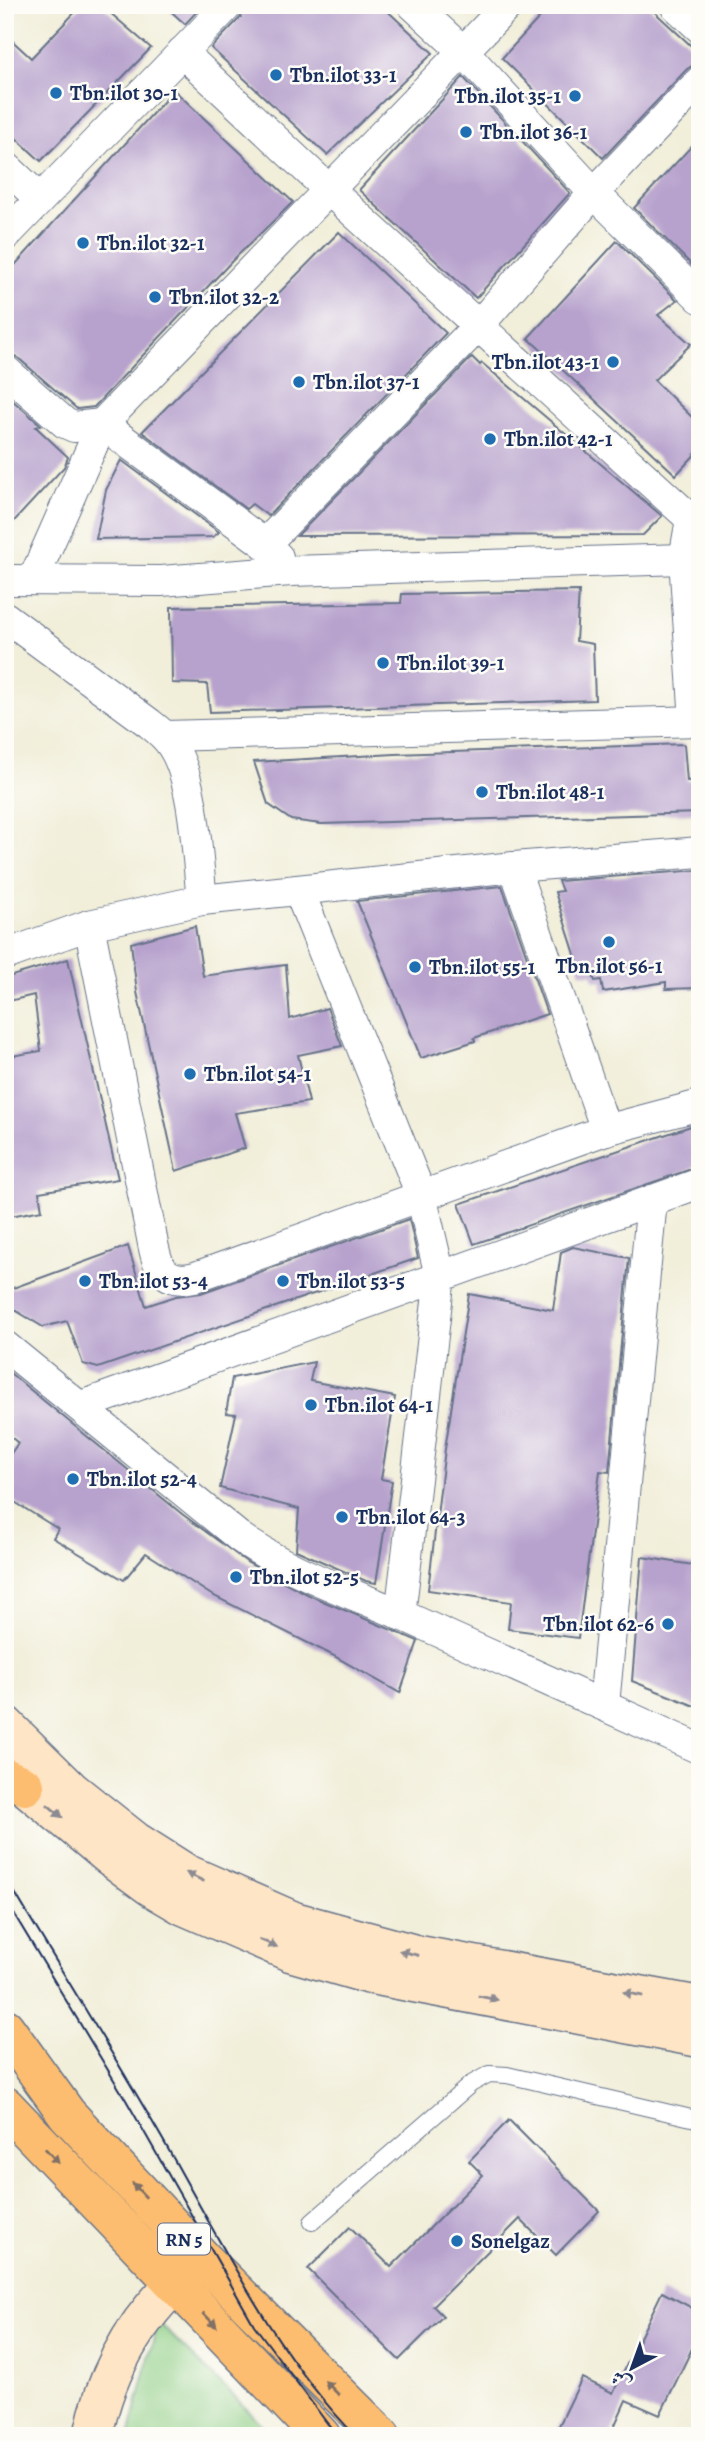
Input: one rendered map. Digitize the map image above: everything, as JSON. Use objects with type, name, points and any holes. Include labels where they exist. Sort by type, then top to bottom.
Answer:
[{"type":"main road","points":[[5,1725],[72,1791],[135,1841],[187,1874],[294,1921],[419,1955],[700,2007]]},
{"type":"main road","points":[[12,1776],[150,1886],[184,1906],[290,1952],[367,1974],[700,2038]]},
{"type":"main road","name":"RN 5","points":[[5,2028],[188,2271],[321,2436]]},
{"type":"main road","name":"RN 5","points":[[5,2050],[68,2114]]},
{"type":"main road","name":"RN 5","points":[[5,2106],[188,2271],[381,2436]]},
{"type":"main road","points":[[93,2436],[108,2384],[126,2346],[143,2318],[188,2271]]},
{"type":"street","points":[[5,236],[228,5]]},
{"type":"street","points":[[413,5],[464,52],[594,193],[700,298]]},
{"type":"street","points":[[508,5],[102,425],[19,580],[161,581],[291,571],[684,559]]},
{"type":"street","points":[[676,5],[700,28]]},
{"type":"street","points":[[165,736],[698,721],[684,559],[697,512],[478,326],[182,52]]},
{"type":"street","points":[[265,544],[478,326],[594,193],[700,81]]},
{"type":"street","points":[[5,166],[40,199]]},
{"type":"street","points":[[5,370],[65,423],[74,427],[102,425],[265,544],[291,571]]},
{"type":"street","points":[[5,617],[165,736],[174,749],[186,783],[202,900]]},
{"type":"street","points":[[5,955],[89,925],[202,900],[514,867],[700,852]]},
{"type":"street","points":[[514,867],[606,1130]]},
{"type":"street","points":[[299,891],[421,1195],[440,1276],[400,1615]]},
{"type":"street","points":[[89,925],[159,1264],[164,1274],[180,1280],[195,1277],[606,1130],[700,1105]]},
{"type":"street","points":[[80,1406],[700,1182]]},
{"type":"street","points":[[604,1705],[652,1200]]},
{"type":"street","points":[[5,1346],[262,1553],[289,1568],[700,1749]]},
{"type":"lane","points":[[312,2222],[471,2084],[489,2074],[506,2075],[700,2120]]},
{"type":"green space","points":[[158,2322],[274,2436],[129,2436]]},
{"type":"building","name":"Tbn.ilot 30-1","points":[[82,5],[101,5],[151,48],[41,161],[5,128],[5,34],[31,58]]},
{"type":"building","points":[[164,5],[203,5],[185,24]]},
{"type":"building","points":[[245,5],[381,5],[433,53],[327,155],[211,48],[241,17]]},
{"type":"building","name":"Tbn.ilot 35-1","points":[[551,5],[647,5],[700,54],[700,61],[687,69],[603,158],[502,58]]},
{"type":"building","name":"Tbn.ilot 36-1","points":[[463,77],[570,193],[476,298],[359,190]]},
{"type":"building","name":"Tbn.ilot 32-1","points":[[174,90],[293,202],[233,260],[94,407],[77,409],[17,357],[5,353],[5,276]]},
{"type":"building","points":[[700,137],[700,273],[634,208]]},
{"type":"building","name":"Tbn.ilot 37-1","points":[[339,232],[446,333],[268,516],[252,504],[246,509],[142,432]]},
{"type":"building","name":"Tbn.ilot 43-1","points":[[617,241],[677,300],[658,315],[691,344],[654,380],[700,425],[700,449],[676,475],[528,338]]},
{"type":"building","name":"Tbn.ilot 42-1","points":[[472,357],[662,516],[643,535],[297,536]]},
{"type":"building","points":[[5,394],[41,425],[36,427],[68,457],[64,467],[5,531]]},
{"type":"building","points":[[121,460],[219,532],[213,537],[96,539],[106,490]]},
{"type":"building","name":"Tbn.ilot 39-1","points":[[579,591],[576,641],[593,644],[595,700],[210,712],[207,684],[172,683],[171,607],[401,603],[402,594]]},
{"type":"building","name":"Tbn.ilot 48-1","points":[[684,744],[687,781],[700,780],[700,813],[321,824],[291,820],[268,804],[254,762],[395,754]]},
{"type":"building","name":"Tbn.ilot 56-1","points":[[700,870],[700,988],[666,989],[666,982],[603,992],[601,980],[595,981],[592,974],[581,973],[555,892],[562,891],[558,881]]},
{"type":"building","name":"Tbn.ilot 55-1","points":[[502,886],[547,1014],[421,1058],[357,901]]},
{"type":"building","points":[[195,926],[203,976],[286,965],[290,1019],[327,1008],[342,1046],[298,1055],[309,1102],[235,1113],[245,1148],[176,1171],[137,992],[131,943]]},
{"type":"building","points":[[68,959],[118,1179],[39,1192],[42,1210],[5,1217],[5,1057],[41,1051],[34,995],[5,1002],[5,978]]},
{"type":"building","points":[[700,1123],[700,1166],[474,1244],[459,1204]]},
{"type":"building","name":"Tbn.ilot 53-5","points":[[409,1219],[418,1258],[98,1368],[83,1364],[67,1321],[43,1327],[5,1304],[5,1291],[128,1246],[146,1306],[176,1296],[201,1293]]},
{"type":"building","points":[[573,1247],[629,1258],[609,1472],[600,1471],[578,1638],[508,1629],[511,1602],[428,1590],[445,1449],[469,1294],[553,1310],[561,1252]]},
{"type":"building","points":[[314,1362],[310,1381],[395,1397],[381,1479],[392,1481],[376,1583],[296,1550],[299,1509],[220,1488],[236,1414],[226,1413],[232,1378]]},
{"type":"building","points":[[5,1369],[182,1514],[248,1563],[311,1596],[418,1641],[400,1693],[332,1655],[210,1594],[146,1553],[124,1580],[53,1538],[58,1529],[5,1496],[5,1462],[18,1443],[5,1432]]},
{"type":"building","name":"Tbn.ilot 62-6","points":[[642,1557],[700,1566],[700,1708],[632,1681]]},
{"type":"building","name":"Sonelgaz","points":[[509,2120],[599,2211],[556,2255],[520,2219],[433,2306],[443,2316],[399,2360],[308,2269],[350,2227],[391,2267],[483,2175],[469,2161]]},
{"type":"building","points":[[662,2292],[700,2312],[700,2332],[660,2415],[626,2400],[610,2436],[554,2436],[582,2378],[613,2393]]},
{"type":"tram line","points":[[5,1876],[144,2107],[274,2333],[327,2404],[356,2436]]},
{"type":"tram line","points":[[5,1899],[126,2100],[254,2325],[339,2436]]},
{"type":"place","name":"Tbn.ilot 33-1","points":[[276,75]]},
{"type":"place","name":"Tbn.ilot 30-1","points":[[56,93]]},
{"type":"place","name":"Tbn.ilot 35-1","points":[[575,96]]},
{"type":"place","name":"Tbn.ilot 36-1","points":[[466,132]]},
{"type":"place","name":"Tbn.ilot 32-1","points":[[83,243]]},
{"type":"place","name":"Tbn.ilot 32-2","points":[[155,297]]},
{"type":"place","name":"Tbn.ilot 43-1","points":[[613,362]]},
{"type":"place","name":"Tbn.ilot 37-1","points":[[299,382]]},
{"type":"place","name":"Tbn.ilot 42-1","points":[[490,439]]},
{"type":"place","name":"Tbn.ilot 39-1","points":[[383,663]]},
{"type":"place","name":"Tbn.ilot 48-1","points":[[482,792]]},
{"type":"place","name":"Tbn.ilot 56-1","points":[[609,942]]},
{"type":"place","name":"Tbn.ilot 55-1","points":[[415,967]]},
{"type":"place","name":"Tbn.ilot 54-1","points":[[190,1074]]},
{"type":"place","name":"Tbn.ilot 53-4","points":[[85,1281]]},
{"type":"place","name":"Tbn.ilot 53-5","points":[[283,1281]]},
{"type":"place","name":"Tbn.ilot 64-1","points":[[311,1405]]},
{"type":"place","name":"Tbn.ilot 52-4","points":[[73,1479]]},
{"type":"place","name":"Tbn.ilot 64-3","points":[[342,1517]]},
{"type":"place","name":"Tbn.ilot 52-5","points":[[236,1577]]},
{"type":"place","name":"Tbn.ilot 62-6","points":[[668,1624]]},
{"type":"place","name":"Sonelgaz","points":[[457,2241]]}]
